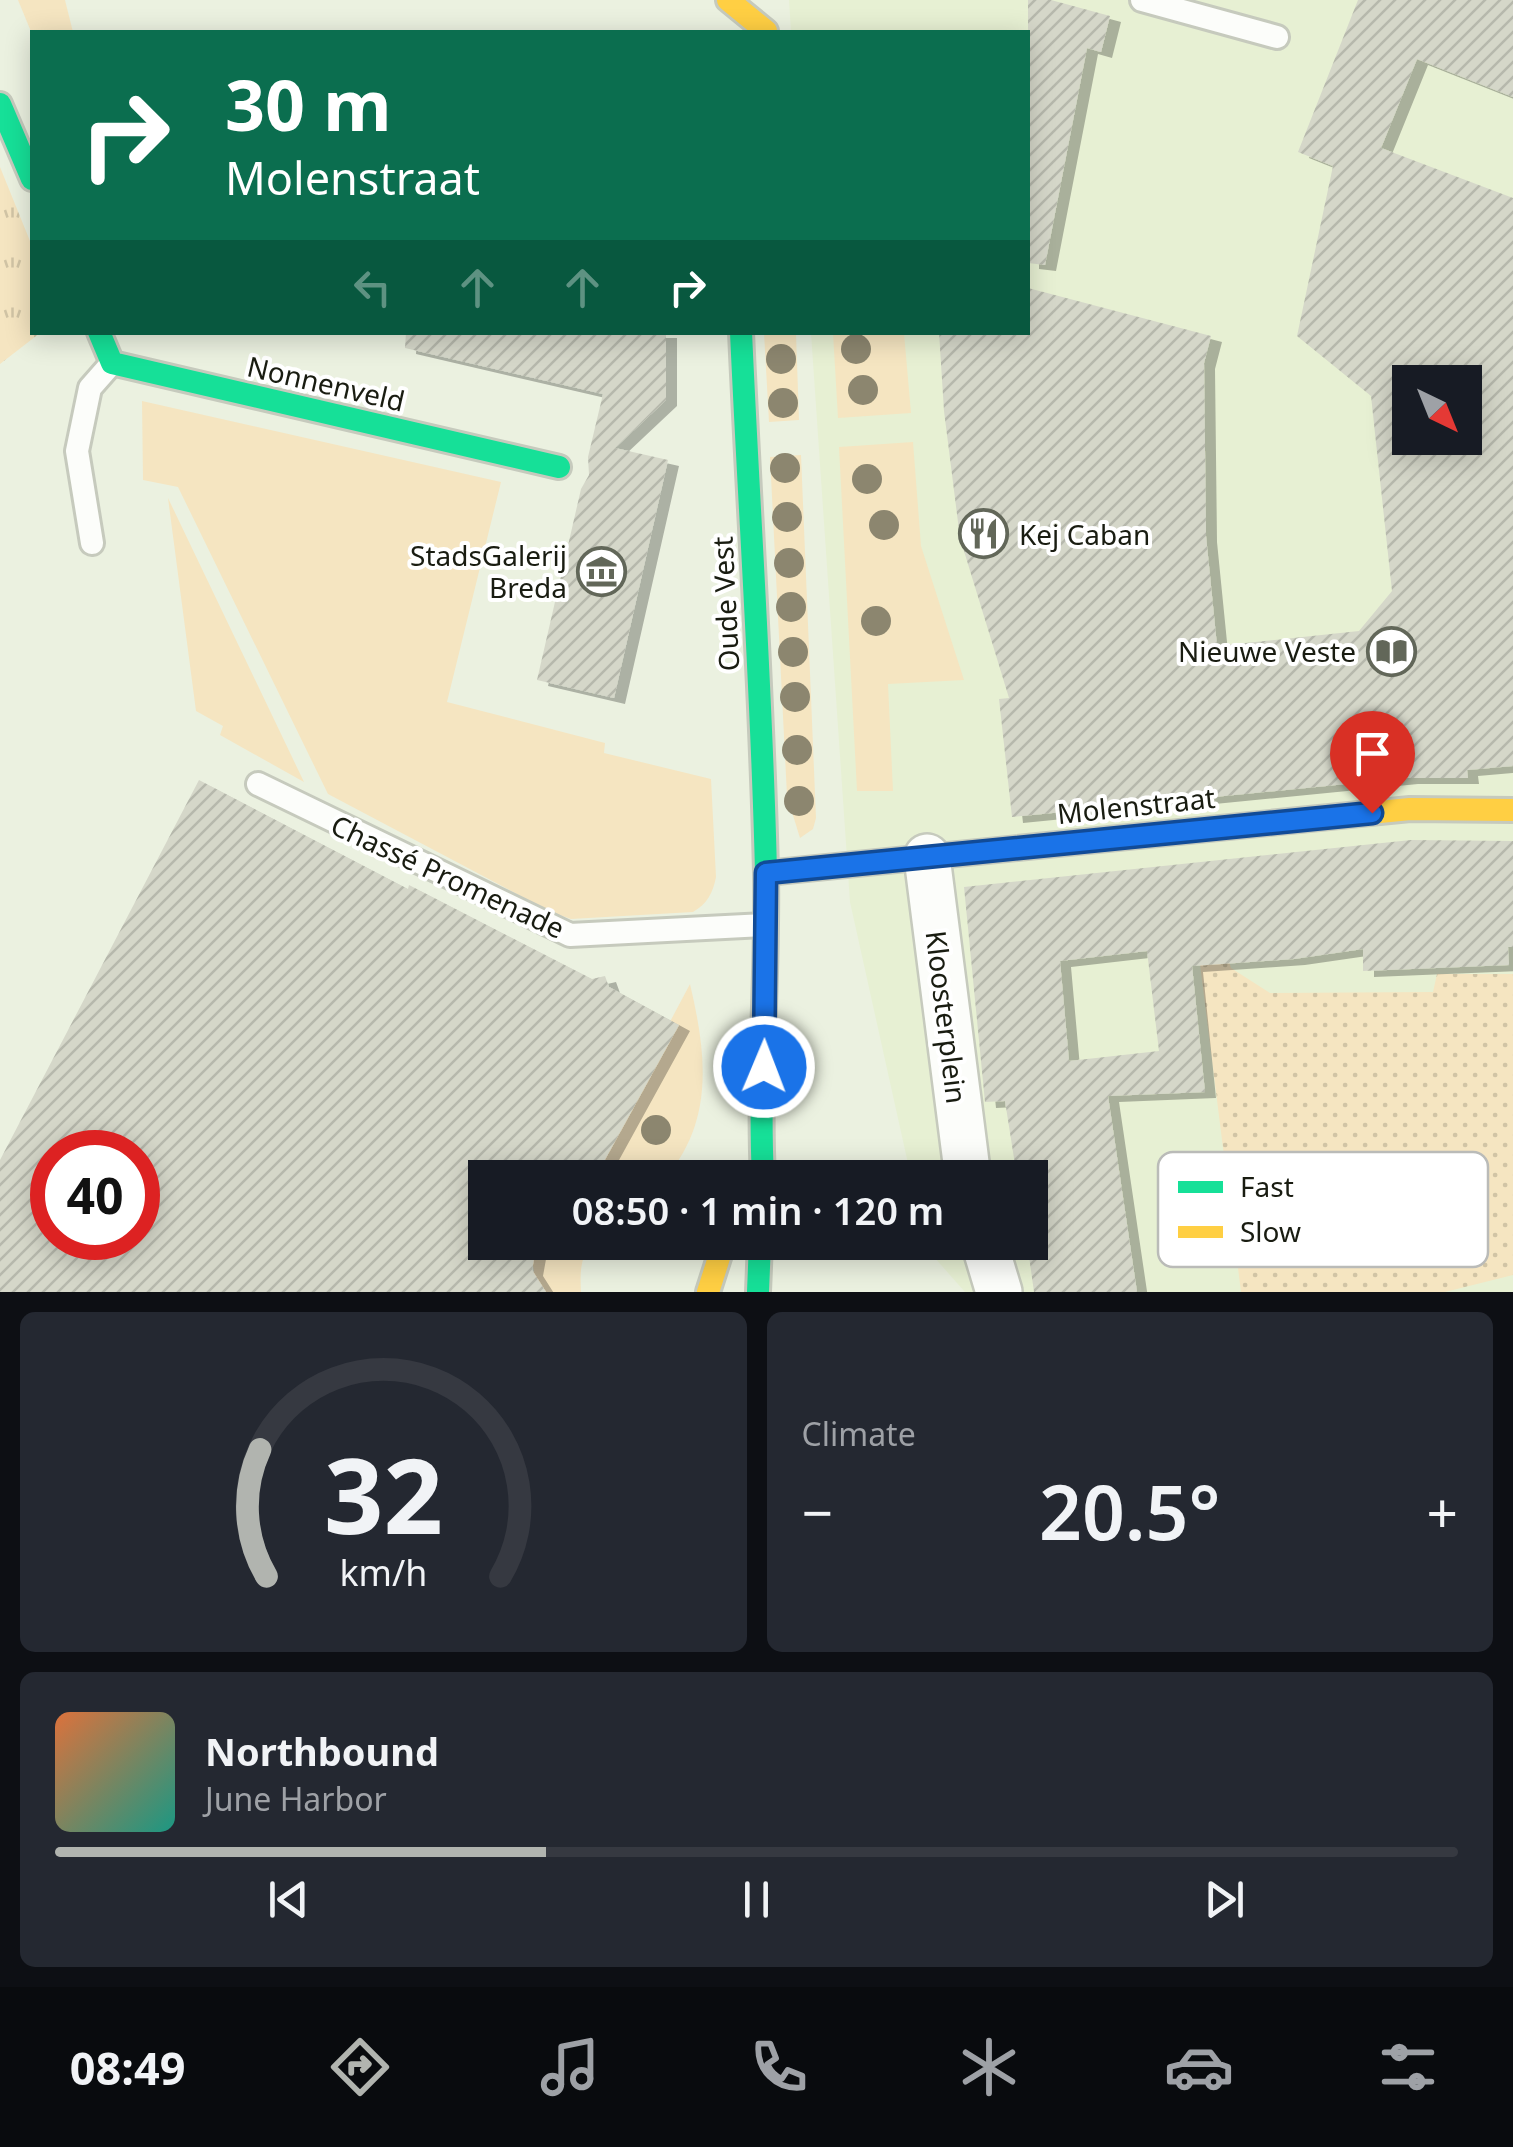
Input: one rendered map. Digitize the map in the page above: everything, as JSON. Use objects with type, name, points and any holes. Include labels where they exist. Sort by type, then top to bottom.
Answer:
[{"type":"street","points":[[728,0],[768,26]]},
{"type":"street","points":[[0,104],[30,174]]},
{"type":"street","points":[[100,335],[112,363]]},
{"type":"street","name":"Oude Vest","points":[[740,335],[742,522],[754,758],[766,873]]},
{"type":"street","name":"Nonnenveld","points":[[112,363],[559,467]]},
{"type":"street","name":"Molenstraat","points":[[766,873],[1410,809],[1513,810]]},
{"type":"street","name":"Kloosterplein","points":[[927,857],[966,1160]]},
{"type":"street","points":[[762,1160],[766,873]]},
{"type":"street","points":[[748,1160],[760,1122]]},
{"type":"street","points":[[708,1292],[718,1260]]},
{"type":"street","points":[[758,1292],[759,1260]]},
{"type":"street","points":[[989,1260],[999,1292]]},
{"type":"lane","points":[[1142,0],[1277,37]]},
{"type":"lane","points":[[92,543],[77,451],[90,388],[112,363]]},
{"type":"lane","name":"Chassé Promenade","points":[[258,784],[570,935],[766,925]]},
{"type":"shaded area","points":[[789,0],[1513,0],[1513,1292],[965,1292],[937,1260],[1048,1260],[1048,1160],[907,1160],[850,902],[811,335],[1030,335],[1030,30],[791,30]]},
{"type":"green space","points":[[18,0],[65,0],[72,30],[30,30]]},
{"type":"green space","points":[[0,167],[30,241],[30,335],[37,335],[0,364]]},
{"type":"green space","points":[[764,335],[796,335],[799,420],[769,422]]},
{"type":"green space","points":[[833,335],[904,335],[911,413],[838,418]]},
{"type":"green space","points":[[142,401],[501,482],[447,702],[605,743],[604,753],[711,779],[716,877],[706,902],[693,912],[571,919],[328,794],[178,487],[143,480]]},
{"type":"green space","points":[[913,442],[921,546],[964,680],[888,684],[893,791],[857,791],[839,447]]},
{"type":"green space","points":[[801,455],[816,818],[813,829],[800,838],[787,796],[770,457]]},
{"type":"green space","points":[[168,498],[304,782],[220,735],[223,726],[196,711]]},
{"type":"green space","points":[[1222,938],[1231,968],[1270,993],[1433,992],[1437,974],[1513,974],[1513,1275],[1445,1292],[1241,1292],[1238,1267],[1488,1267],[1488,1152],[1224,1152],[1197,940]]},
{"type":"green space","points":[[690,984],[700,1035],[702,1084],[693,1132],[682,1155],[678,1160],[597,1160]]},
{"type":"green space","points":[[532,1260],[584,1260],[581,1292],[523,1292],[534,1271]]},
{"type":"building","points":[[1028,0],[1051,0],[1110,16],[1101,52],[1087,48],[1045,265],[1030,263]]},
{"type":"building","points":[[1358,0],[1513,0],[1513,97],[1417,59],[1381,148],[1513,198],[1513,766],[1467,770],[1468,778],[1407,778],[1012,817],[999,699],[1009,698],[960,538],[939,335],[1030,335],[1030,289],[1211,336],[1204,363],[1206,536],[1217,646],[1359,631],[1392,591],[1371,396],[1297,336],[1333,166],[1298,152]]},
{"type":"building","points":[[406,335],[666,335],[666,400],[615,448],[668,460],[614,698],[537,680],[581,489],[589,475],[588,457],[603,394],[405,348]]},
{"type":"building","points":[[199,780],[592,979],[605,976],[609,987],[679,1025],[605,1160],[468,1160],[468,1260],[534,1260],[532,1270],[546,1292],[0,1292],[0,1160]]},
{"type":"building","points":[[1411,840],[1513,841],[1513,947],[1508,947],[1509,965],[1363,971],[1363,949],[1294,959],[1192,966],[1205,1092],[1108,1096],[1137,1292],[1034,1292],[1030,1260],[1048,1260],[1048,1160],[1014,1160],[1005,1101],[985,1102],[964,887]],"holes":[[[1147,951],[1159,1051],[1069,1061],[1060,961]]]},
{"type":"traffic: fast","points":[[0,104],[30,174]]},
{"type":"traffic: fast","points":[[100,335],[112,363],[559,467]]},
{"type":"traffic: fast","points":[[741,335],[766,873],[763,1160]]},
{"type":"traffic: fast","points":[[758,1292],[759,1260]]},
{"type":"traffic: slow","points":[[728,0],[765,30]]},
{"type":"traffic: slow","points":[[766,873],[1410,809],[1513,810]]},
{"type":"traffic: slow","points":[[708,1292],[718,1260]]},
{"type":"place","name":"Kej Caban","points":[[984,534]]},
{"type":"place","name":"StadsGalerij Breda","points":[[602,571]]},
{"type":"place","name":"Nieuwe Veste","points":[[1391,651]]},
{"type":"route","points":[[764,1067],[766,873],[1372,813]]}]
